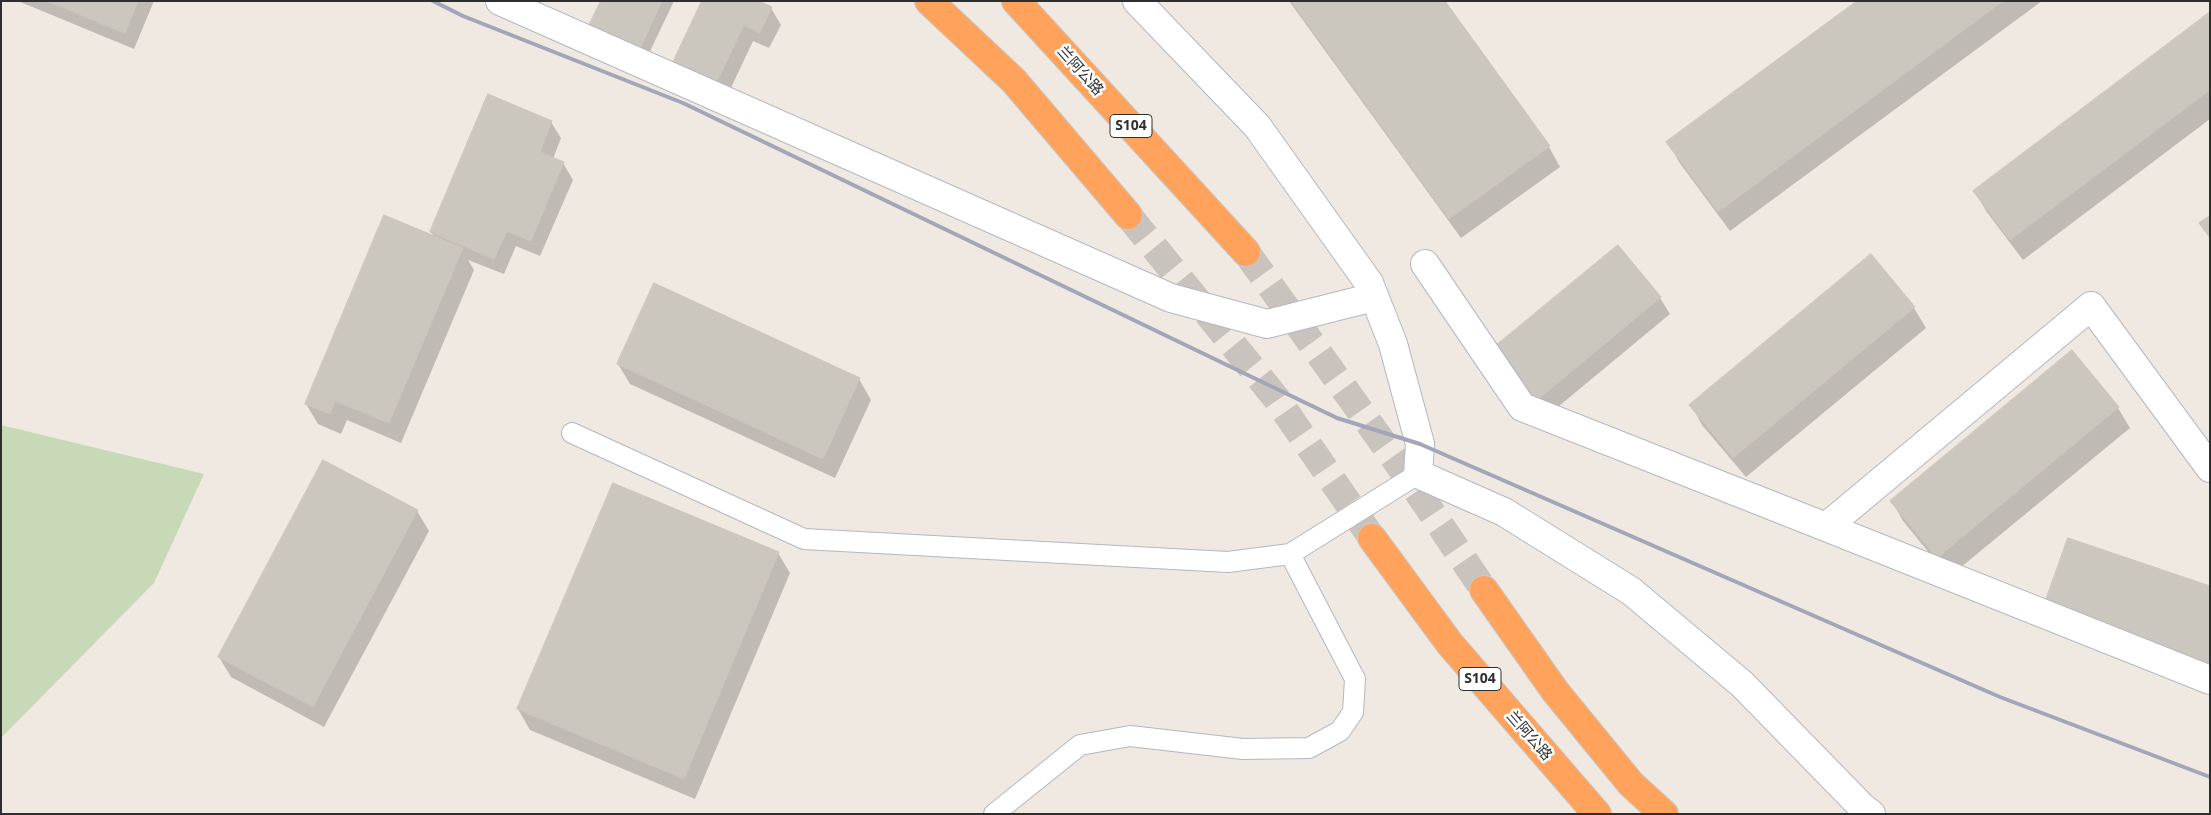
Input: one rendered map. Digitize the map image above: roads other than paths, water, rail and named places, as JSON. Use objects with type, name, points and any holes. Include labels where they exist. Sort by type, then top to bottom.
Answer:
[{"type":"highway","points":[[929,1],[1014,81],[1128,215]]},
{"type":"highway","name":"兰阿公路","points":[[1016,1],[1246,252]]},
{"type":"highway","name":"兰阿公路","points":[[1372,538],[1450,644],[1597,814]]},
{"type":"highway","points":[[1484,590],[1555,691],[1631,784],[1664,814]]},
{"type":"street","points":[[500,1],[1171,298],[1267,324],[1374,297]]},
{"type":"street","points":[[1137,1],[1257,126],[1369,283],[1393,344],[1420,444],[1418,474],[1504,512],[1631,591],[1742,684],[1871,814]]},
{"type":"street","points":[[1425,264],[1522,407],[2210,680]]},
{"type":"street","points":[[1826,527],[2091,306],[2210,468]]},
{"type":"lane","points":[[572,433],[804,539],[1228,562],[1290,554],[1418,474]]},
{"type":"lane","points":[[994,814],[1080,745],[1130,736],[1243,749],[1309,748],[1340,732],[1353,712],[1355,679],[1290,554]]},
{"type":"tunnel","points":[[1128,215],[1276,398],[1372,538]]},
{"type":"tunnel","points":[[1246,252],[1409,479],[1484,590]]},
{"type":"railway","points":[[433,1],[463,16],[683,103],[1337,418],[1420,444],[2000,697],[2210,777]]}]
